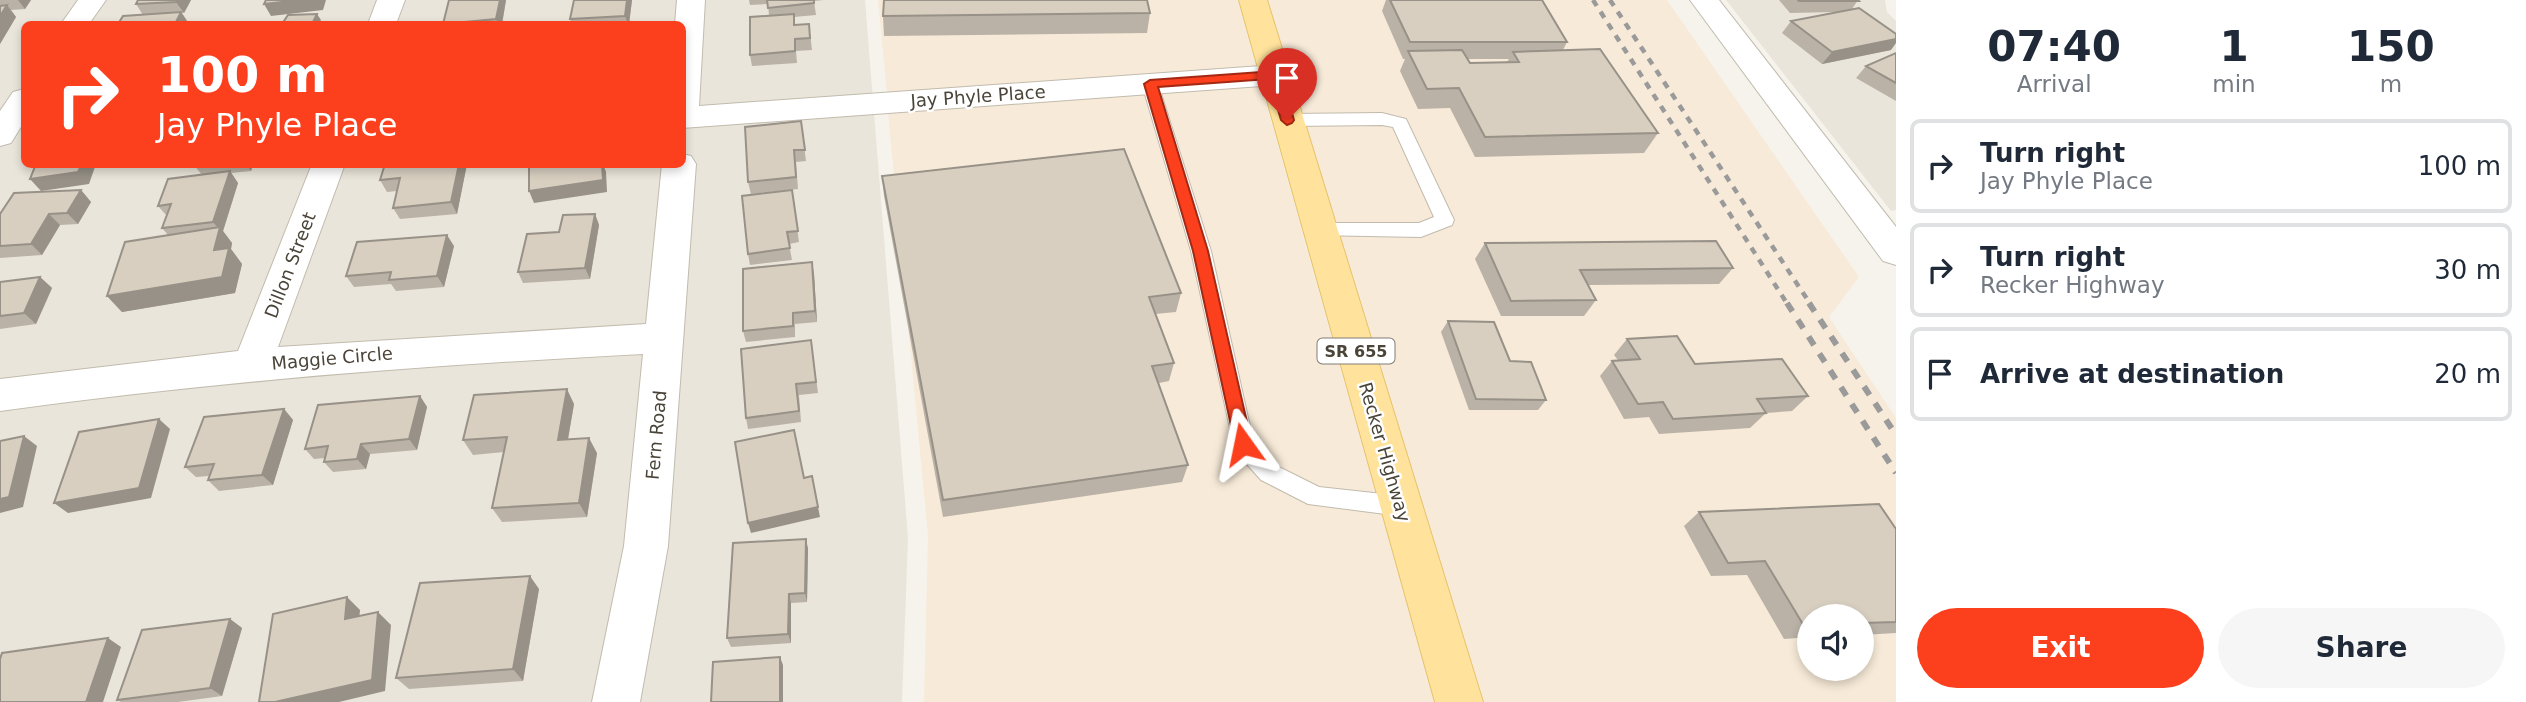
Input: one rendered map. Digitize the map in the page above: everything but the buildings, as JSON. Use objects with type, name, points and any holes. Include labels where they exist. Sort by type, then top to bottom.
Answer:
[{"type":"main road","name":"Recker Highway","points":[[1253,0],[1459,702]]},
{"type":"street","points":[[77,21],[92,0]]},
{"type":"street","points":[[383,21],[391,0]]},
{"type":"street","points":[[686,73],[691,0]]},
{"type":"street","points":[[1704,0],[1896,252]]},
{"type":"street","name":"Jay Phyle Place","points":[[686,117],[1274,75]]},
{"type":"street","points":[[0,135],[21,104]]},
{"type":"street","name":"Dillon Street","points":[[252,365],[327,168]]},
{"type":"street","name":"Fern Road","points":[[615,702],[646,546],[679,168]]},
{"type":"street","name":"Maggie Circle","points":[[0,395],[121,377],[377,353],[665,338]]},
{"type":"lane","points":[[1150,84],[1201,251],[1243,444],[1269,473],[1316,497],[1401,506]]},
{"type":"lane","points":[[1287,120],[1382,119],[1400,122],[1445,220],[1421,230],[1320,230]]},
{"type":"shaded area","points":[[0,0],[865,0],[908,538],[902,702],[0,702]]},
{"type":"shaded area","points":[[878,0],[1238,0],[1256,67],[887,93]]},
{"type":"shaded area","points":[[1268,0],[1667,0],[1859,277],[1829,317],[1896,418],[1896,702],[1484,702]]},
{"type":"shaded area","points":[[1726,0],[1885,0],[1887,12],[1896,21],[1896,210],[1891,211]]},
{"type":"shaded area","points":[[1261,85],[1434,702],[924,702],[928,536],[888,112]]},
{"type":"railway","points":[[1593,0],[1788,305]]},
{"type":"railway","points":[[1610,0],[1811,305]]},
{"type":"railway","points":[[1787,303],[1896,473]]},
{"type":"railway","points":[[1809,303],[1896,435]]},
{"type":"route","points":[[1243,444],[1201,251],[1150,84],[1274,75],[1287,120]]}]
